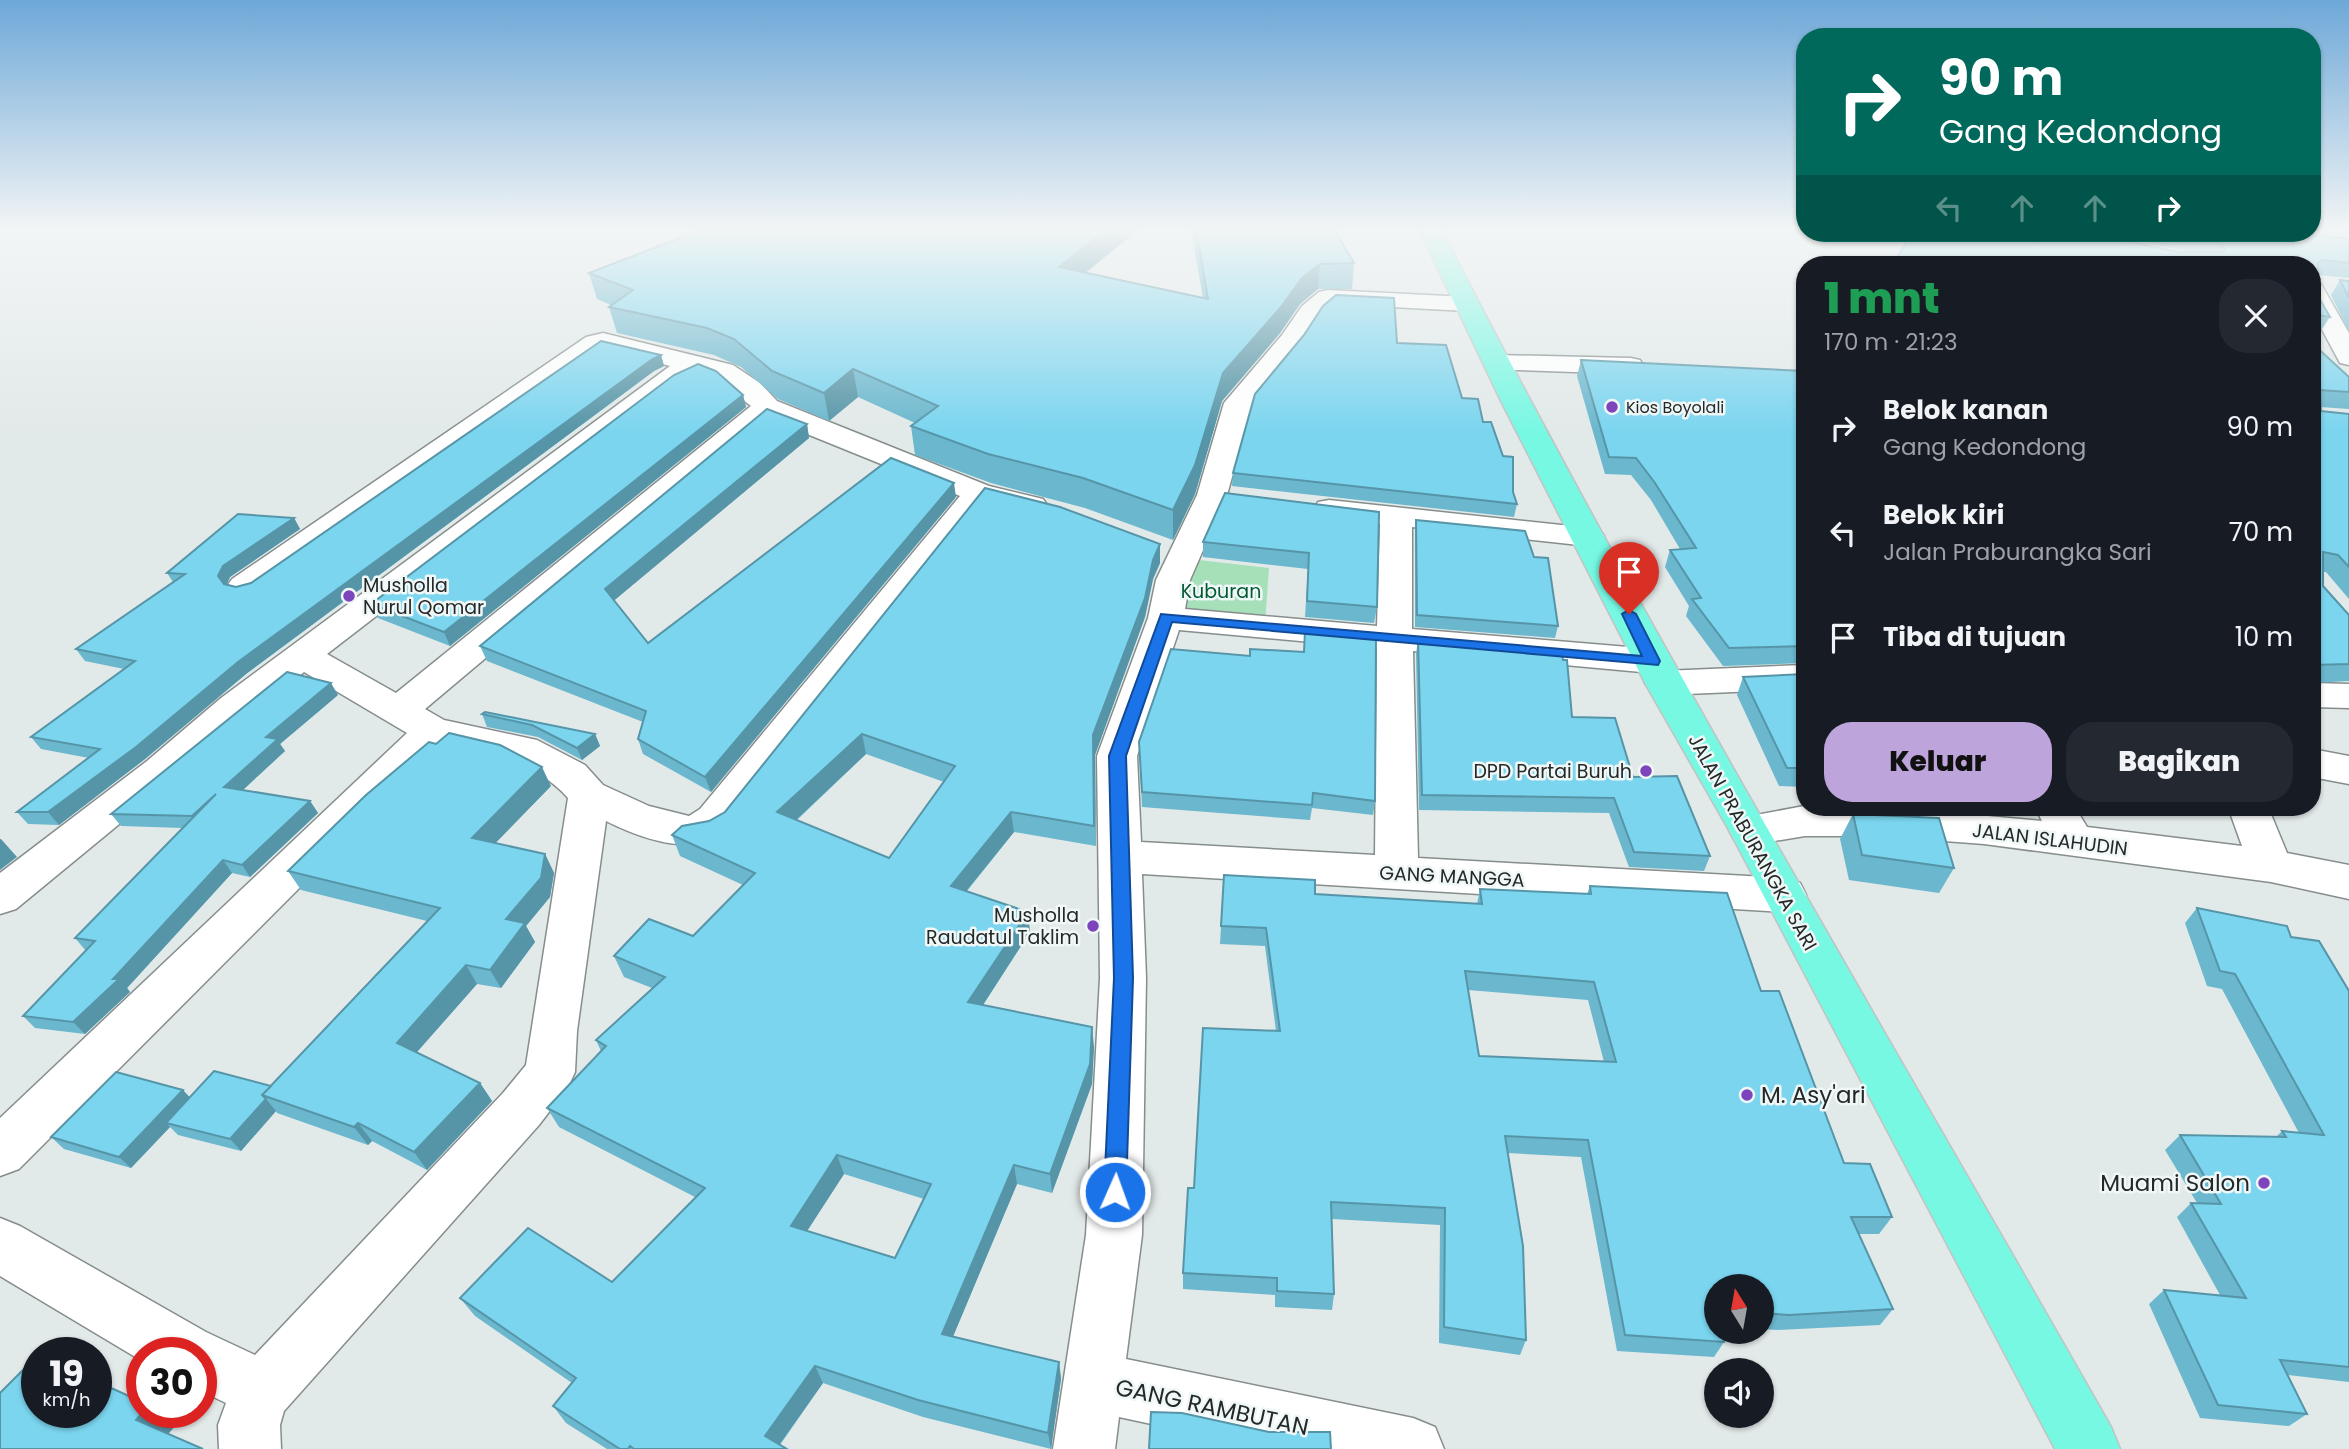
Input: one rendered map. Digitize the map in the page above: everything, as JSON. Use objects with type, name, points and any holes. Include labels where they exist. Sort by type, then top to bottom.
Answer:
[{"type":"main road","name":"JALAN PRABURANGKA SARI","points":[[1463,297],[1658,672],[1749,830],[2089,1449]]},
{"type":"street","points":[[1084,1449],[1114,1235],[1124,978],[1117,756],[1166,618],[1173,580],[1172,553],[1224,497],[1238,403],[1292,340],[1311,311],[1323,300],[1328,297],[1360,297],[1467,304]]},
{"type":"street","points":[[2324,297],[2346,348]]},
{"type":"street","points":[[244,586],[595,343],[612,342],[704,364],[733,377],[767,407],[828,434],[979,493],[1060,513]]},
{"type":"street","points":[[1497,363],[1656,367]]},
{"type":"street","points":[[0,897],[303,656],[671,375],[688,367],[704,364]]},
{"type":"street","points":[[0,1152],[416,721],[767,407]]},
{"type":"street","points":[[303,656],[416,721],[523,750],[571,775],[589,795],[638,819],[664,828],[695,831],[709,825],[979,493]]},
{"type":"street","points":[[1298,505],[1396,518],[1588,536]]},
{"type":"street","points":[[1396,518],[1397,872]]},
{"type":"street","points":[[1166,618],[1395,636],[1658,672],[1796,677]]},
{"type":"street","points":[[2321,695],[2349,696]]},
{"type":"street","points":[[2321,765],[2349,770]]},
{"type":"street","points":[[250,1449],[247,1434],[250,1417],[263,1390],[521,1109],[550,1073],[589,795]]},
{"type":"street","points":[[2252,816],[2271,866]]},
{"type":"street","name":"JALAN ISLAHUDIN","points":[[1749,830],[1805,821],[1878,821],[1984,829],[2065,824],[2349,882]]},
{"type":"street","name":"GANG MANGGA","points":[[1120,858],[1784,895]]},
{"type":"street","points":[[0,1245],[158,1337]]},
{"type":"street","points":[[217,1368],[263,1390]]},
{"type":"street","name":"GANG RAMBUTAN","points":[[1094,1381],[1413,1449]]},
{"type":"green space","name":"Kuburan","points":[[1190,559],[1269,568],[1265,623],[1173,615]]},
{"type":"building","points":[[624,297],[1197,297],[1208,299],[1208,297],[1289,297],[1223,373],[1195,465],[1173,510],[1083,478],[988,454],[911,426],[938,406],[853,369],[824,393],[772,371],[734,339],[707,328],[609,307]]},
{"type":"building","points":[[1334,297],[1394,298],[1397,343],[1446,345],[1462,398],[1478,399],[1483,422],[1491,422],[1503,456],[1513,457],[1513,492],[1517,504],[1233,473],[1255,394],[1304,335],[1323,306]]},
{"type":"building","points":[[2321,301],[2330,317],[2321,316]]},
{"type":"building","points":[[601,341],[661,355],[238,662],[136,747],[48,812],[17,812],[100,749],[31,737],[135,661],[76,649],[185,574],[167,573],[238,514],[294,518],[223,566],[218,576],[224,584],[236,587],[251,583]]},
{"type":"building","points":[[2321,351],[2349,377],[2349,392],[2321,390]]},
{"type":"building","points":[[1581,360],[1796,371],[1796,646],[1729,648],[1692,599],[1701,598],[1670,550],[1696,548],[1636,458],[1609,457]]},
{"type":"building","points":[[698,364],[716,371],[743,395],[444,632],[371,604],[674,375]]},
{"type":"building","points":[[767,409],[807,424],[605,589],[648,643],[891,458],[954,483],[705,777],[638,739],[646,711],[480,646]]},
{"type":"building","points":[[2321,411],[2349,414],[2349,567],[2338,555],[2323,552],[2323,586],[2349,615],[2349,664],[2321,665]]},
{"type":"building","points":[[985,488],[1060,507],[1160,544],[1153,560],[1145,598],[1093,735],[1094,826],[1011,812],[951,886],[1028,912],[968,1002],[1092,1027],[1090,1064],[1050,1174],[1014,1165],[942,1334],[1059,1362],[1048,1433],[918,1400],[815,1366],[765,1436],[787,1449],[634,1449],[630,1446],[628,1449],[620,1449],[553,1406],[576,1378],[460,1298],[528,1228],[612,1282],[705,1188],[547,1108],[606,1046],[596,1040],[665,977],[614,956],[649,919],[693,936],[755,873],[672,835],[682,826],[709,821],[725,812]],"holes":[[[862,734],[955,766],[889,858],[777,812]],[[837,1155],[931,1184],[895,1258],[791,1226]]]},
{"type":"building","points":[[1225,493],[1379,512],[1377,607],[1307,601],[1309,553],[1203,542]]},
{"type":"building","points":[[1416,520],[1525,531],[1534,557],[1548,558],[1558,626],[1417,615]]},
{"type":"building","points":[[1305,630],[1376,636],[1375,801],[1313,793],[1312,805],[1142,792],[1139,742],[1171,649],[1250,656],[1250,649],[1304,652]]},
{"type":"building","points":[[1418,639],[1562,652],[1563,660],[1567,660],[1572,717],[1615,718],[1633,777],[1677,776],[1710,856],[1634,852],[1614,798],[1422,795]]},
{"type":"building","points":[[287,672],[331,683],[266,737],[278,739],[224,787],[310,801],[242,865],[223,860],[113,979],[119,979],[73,1022],[23,1016],[95,941],[75,938],[216,794],[192,816],[111,814]]},
{"type":"building","points":[[1796,674],[1796,768],[1787,768],[1743,677]]},
{"type":"building","points":[[485,712],[595,734],[577,748],[532,725],[482,714]]},
{"type":"building","points":[[449,733],[500,745],[542,767],[472,838],[545,854],[541,878],[506,919],[525,923],[490,970],[466,965],[397,1043],[480,1083],[414,1152],[358,1123],[354,1127],[262,1095],[440,908],[288,871],[366,795],[429,742],[436,744]]},
{"type":"building","points":[[1853,816],[1939,818],[1954,868],[1862,855]]},
{"type":"building","points":[[1224,875],[1315,880],[1315,894],[1482,904],[1480,889],[1591,894],[1590,886],[1727,893],[1761,991],[1779,991],[1844,1163],[1870,1164],[1892,1217],[1851,1217],[1893,1309],[1774,1314],[1774,1274],[1704,1274],[1704,1341],[1625,1335],[1588,1140],[1505,1136],[1523,1246],[1526,1340],[1444,1327],[1445,1208],[1331,1202],[1334,1294],[1277,1291],[1277,1278],[1183,1273],[1188,1188],[1194,1188],[1203,1028],[1280,1031],[1266,928],[1221,926]],"holes":[[[1465,971],[1594,982],[1616,1062],[1479,1056]]]},
{"type":"building","points":[[2197,908],[2287,926],[2291,937],[2319,941],[2349,991],[2349,1367],[2280,1360],[2307,1414],[2218,1405],[2164,1290],[2246,1298],[2191,1203],[2221,1204],[2180,1135],[2286,1137],[2282,1131],[2324,1135],[2235,974],[2220,971]]},
{"type":"building","points":[[214,1071],[271,1086],[262,1095],[266,1099],[230,1139],[166,1123]]},
{"type":"building","points":[[116,1072],[183,1090],[119,1157],[51,1137]]},
{"type":"building","points":[[21,1372],[21,1428],[112,1428],[112,1388],[126,1395],[126,1428],[154,1428],[203,1449],[0,1449],[0,1393]]},
{"type":"building","points":[[1151,1412],[1182,1413],[1269,1432],[1330,1432],[1331,1449],[1149,1449]]},
{"type":"place","name":"Kios Boyolali","points":[[1612,407]]},
{"type":"place","name":"Musholla Nurul Qomar","points":[[349,596]]},
{"type":"place","name":"DPD Partai Buruh","points":[[1646,771]]},
{"type":"place","name":"Musholla Raudatul Taklim","points":[[1093,926]]},
{"type":"place","name":"M. Asy'ari","points":[[1747,1095]]},
{"type":"place","name":"Muami Salon","points":[[2264,1183]]},
{"type":"route","points":[[1115,1192],[1124,978],[1117,756],[1166,618],[1395,636],[1489,648],[1652,661],[1629,614]]}]
